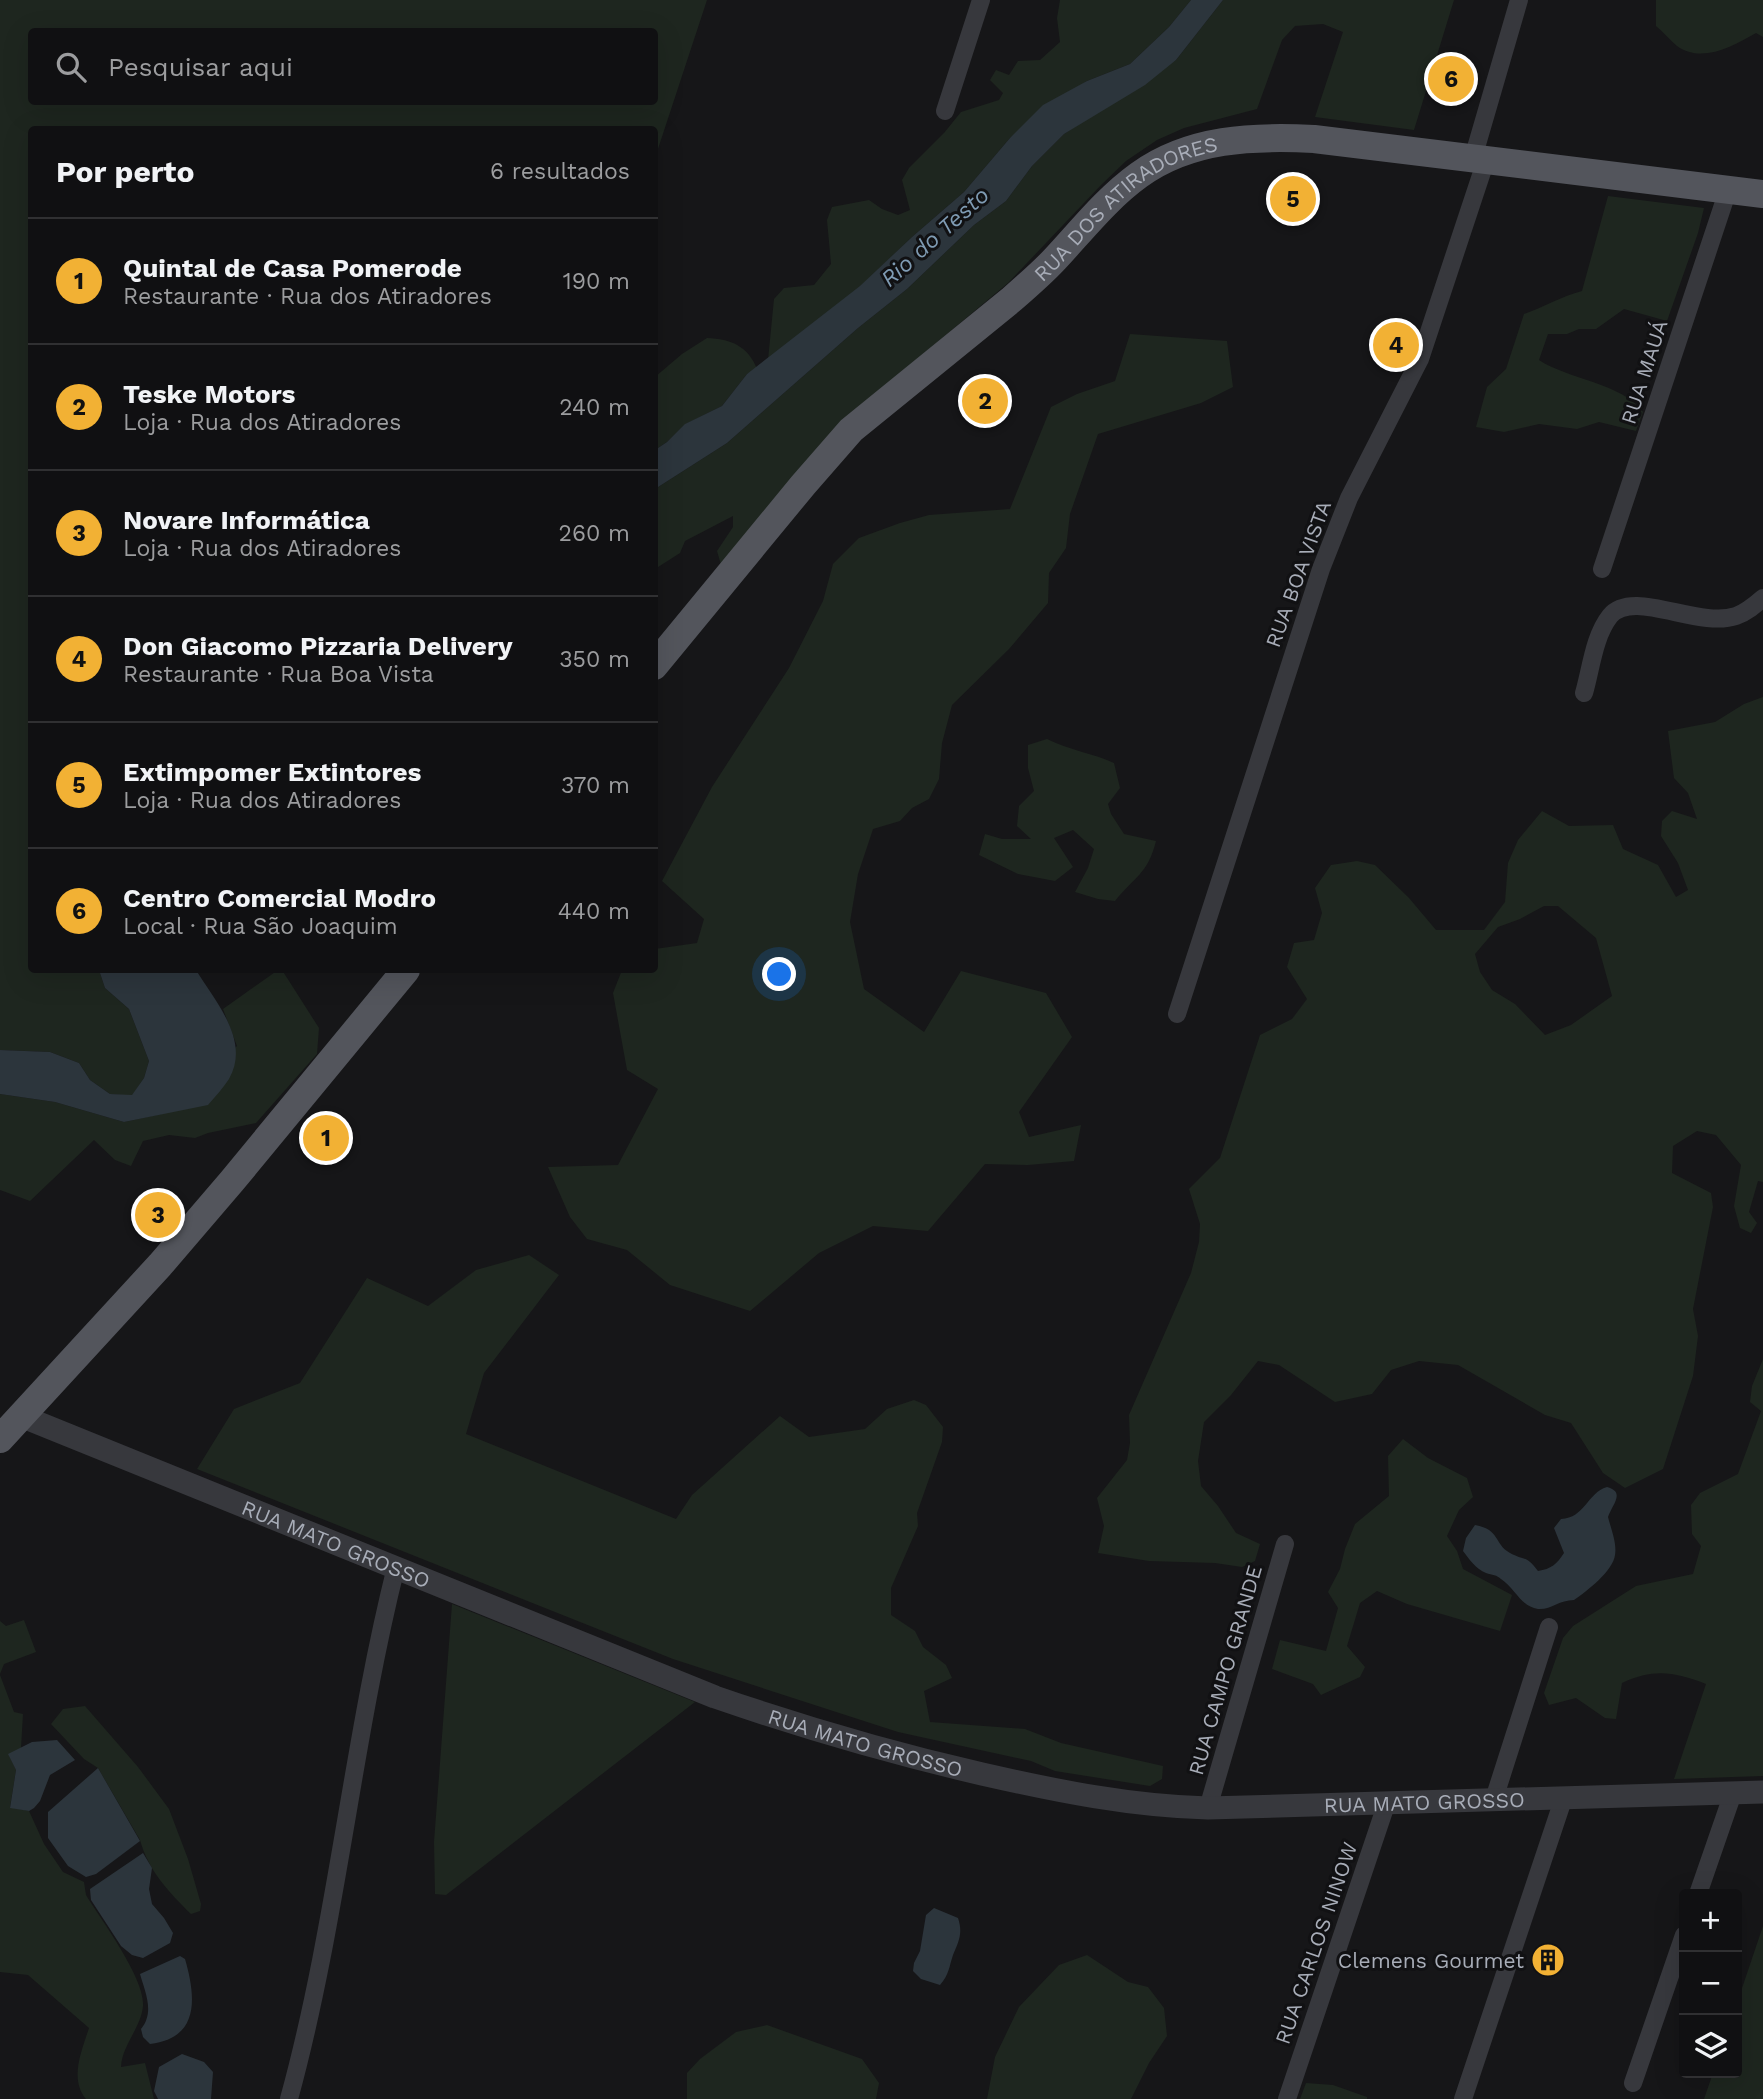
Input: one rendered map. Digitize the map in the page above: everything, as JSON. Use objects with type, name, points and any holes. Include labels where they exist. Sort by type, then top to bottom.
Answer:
[{"type":"main road","name":"RUA DOS ATIRADORES","points":[[658,661],[851,429],[1038,276],[1117,193],[1149,169],[1186,151],[1235,139],[1314,139],[1763,194]]},
{"type":"main road","points":[[0,1439],[176,1247],[404,973]]},
{"type":"street","points":[[945,111],[981,0]]},
{"type":"street","name":"RUA BOA VISTA","points":[[1177,1014],[1321,569],[1349,498],[1420,359],[1479,159],[1519,0]]},
{"type":"street","name":"RUA MAUÁ","points":[[1602,569],[1728,190]]},
{"type":"street","points":[[1584,693],[1604,627],[1611,614],[1623,607],[1646,606],[1713,619],[1734,617],[1749,610],[1763,598]]},
{"type":"street","name":"RUA MATO GROSSO","points":[[21,1416],[715,1697],[824,1732],[965,1770],[1082,1796],[1152,1805],[1208,1808],[1763,1792]]},
{"type":"street","name":"RUA CAMPO GRANDE","points":[[1208,1808],[1285,1544]]},
{"type":"street","points":[[289,2099],[328,1923],[375,1657],[396,1567]]},
{"type":"street","points":[[1494,1799],[1549,1627]]},
{"type":"street","points":[[1700,1889],[1733,1793]]},
{"type":"street","points":[[1463,2099],[1564,1797]]},
{"type":"street","name":"RUA CARLOS NINOW","points":[[1287,2099],[1387,1802]]},
{"type":"street","points":[[1633,2082],[1679,1949]]},
{"type":"shaded area","points":[[0,0],[707,0],[658,149],[658,126],[28,126],[28,973],[100,973],[105,988],[129,1009],[149,1061],[144,1078],[132,1096],[110,1094],[90,1080],[79,1063],[50,1052],[0,1050]]},
{"type":"shaded area","points":[[1060,0],[1191,0],[1169,27],[1130,64],[1087,81],[1010,138],[964,192],[860,287],[768,360],[774,299],[784,288],[814,285],[831,264],[827,220],[832,207],[869,200],[898,215],[910,210],[902,180],[909,168],[961,112],[999,100],[1003,93],[990,80],[996,70],[1009,75],[1018,61],[1040,60],[1060,42],[1057,18]]},
{"type":"shaded area","points":[[1223,0],[1454,0],[1414,130],[1315,117],[1343,32],[1323,24],[1295,26],[1282,40],[1257,109],[1184,128],[1157,140],[1126,161],[1008,283],[855,411],[722,568],[717,551],[733,527],[733,516],[685,541],[680,553],[658,567],[658,487],[727,443],[858,328],[907,289],[974,225],[1006,201],[1032,166],[1064,134],[1176,60]]},
{"type":"shaded area","points":[[1656,0],[1763,0],[1763,37],[1756,33],[1727,48],[1707,53],[1687,51],[1677,46],[1656,26]]},
{"type":"shaded area","points":[[1608,196],[1704,208],[1667,321],[1624,309],[1596,329],[1548,334],[1539,360],[1622,394],[1634,402],[1643,412],[1636,431],[1599,422],[1577,429],[1539,424],[1504,432],[1476,427],[1487,387],[1506,369],[1524,314],[1582,291]]},
{"type":"shaded area","points":[[1130,334],[1227,341],[1233,387],[1201,403],[1098,434],[1070,514],[1066,548],[1049,573],[1048,603],[1009,649],[952,705],[942,743],[939,779],[929,799],[912,808],[900,821],[873,829],[858,874],[850,922],[864,989],[924,1032],[961,971],[1046,993],[1072,1037],[1019,1112],[1029,1137],[1081,1125],[1074,1161],[1028,1165],[985,1164],[928,1231],[873,1226],[819,1253],[750,1311],[670,1285],[627,1250],[587,1239],[570,1217],[548,1167],[618,1165],[658,1089],[627,1070],[613,993],[621,973],[658,973],[658,949],[697,943],[704,919],[662,881],[712,787],[789,668],[823,601],[833,564],[859,538],[900,523],[929,515],[1010,509],[1051,407],[1077,394],[1115,381]]},
{"type":"shaded area","points":[[707,338],[724,340],[744,349],[757,369],[747,374],[722,406],[686,424],[658,448],[658,374]]},
{"type":"shaded area","points":[[1763,697],[1763,1182],[1758,1181],[1749,1212],[1757,1223],[1751,1233],[1740,1228],[1734,1206],[1741,1165],[1716,1135],[1697,1131],[1673,1146],[1672,1173],[1711,1193],[1713,1207],[1693,1309],[1698,1336],[1693,1376],[1663,1469],[1625,1488],[1603,1473],[1571,1423],[1545,1415],[1458,1365],[1419,1361],[1391,1370],[1372,1394],[1335,1402],[1279,1365],[1258,1361],[1231,1395],[1204,1422],[1198,1461],[1201,1486],[1236,1533],[1260,1544],[1255,1561],[1242,1567],[1215,1563],[1149,1561],[1098,1553],[1104,1526],[1097,1498],[1127,1460],[1130,1443],[1129,1415],[1191,1273],[1199,1242],[1200,1224],[1189,1189],[1220,1158],[1260,1035],[1292,1019],[1307,999],[1287,967],[1294,943],[1314,940],[1322,913],[1315,888],[1331,865],[1357,861],[1375,865],[1409,898],[1436,930],[1484,930],[1505,902],[1508,863],[1518,840],[1542,811],[1569,826],[1613,825],[1623,849],[1658,865],[1676,897],[1688,890],[1678,863],[1661,836],[1662,821],[1672,811],[1697,819],[1688,793],[1674,778],[1668,731],[1715,722],[1744,704]],"holes":[[[1544,906],[1558,906],[1596,938],[1612,996],[1571,1025],[1545,1035],[1515,1004],[1492,990],[1480,972],[1475,954],[1498,927]]]},
{"type":"shaded area","points":[[1047,739],[1114,763],[1120,788],[1108,804],[1111,814],[1124,834],[1156,841],[1145,868],[1115,901],[1075,892],[1088,868],[1094,849],[1073,830],[1054,838],[1073,867],[1055,881],[1018,874],[979,855],[985,834],[1002,839],[1031,839],[1017,826],[1019,806],[1034,791],[1028,768],[1028,745]]},
{"type":"shaded area","points":[[274,973],[284,973],[319,1028],[317,1054],[256,1123],[195,1138],[169,1135],[143,1141],[131,1166],[115,1160],[94,1140],[30,1201],[0,1190],[0,1094],[55,1102],[124,1122],[161,1114],[237,1046],[223,1009]]},
{"type":"shaded area","points":[[529,1255],[559,1275],[484,1373],[466,1434],[676,1519],[692,1495],[780,1416],[809,1437],[865,1429],[887,1409],[914,1400],[926,1405],[943,1427],[942,1442],[917,1513],[918,1526],[891,1588],[891,1615],[915,1631],[923,1647],[946,1665],[952,1678],[924,1691],[930,1722],[1025,1729],[1061,1743],[1163,1766],[1162,1779],[1150,1786],[1055,1771],[1031,1761],[898,1732],[673,1659],[197,1469],[234,1409],[300,1383],[367,1278],[428,1306],[476,1270]]},
{"type":"shaded area","points":[[1763,1359],[1763,1776],[1674,1779],[1706,1684],[1664,1673],[1634,1678],[1622,1683],[1616,1719],[1605,1718],[1576,1698],[1549,1705],[1544,1693],[1563,1638],[1573,1626],[1636,1586],[1693,1574],[1701,1546],[1692,1534],[1691,1505],[1700,1493],[1738,1474],[1761,1411],[1750,1402],[1752,1386]]},
{"type":"shaded area","points":[[1403,1439],[1428,1458],[1467,1478],[1473,1497],[1459,1510],[1447,1536],[1457,1551],[1463,1569],[1512,1595],[1500,1631],[1407,1604],[1377,1591],[1360,1603],[1347,1646],[1365,1667],[1360,1677],[1321,1695],[1313,1684],[1272,1669],[1280,1640],[1326,1651],[1338,1608],[1328,1592],[1340,1569],[1355,1524],[1389,1496],[1388,1456]]},
{"type":"shaded area","points":[[452,1604],[695,1702],[446,1895],[435,1894],[434,1842]]},
{"type":"shaded area","points":[[24,1620],[36,1652],[4,1664],[0,1674],[0,1621],[6,1626]]},
{"type":"shaded area","points":[[0,1675],[14,1712],[23,1714],[21,1748],[9,1755],[16,1770],[10,1807],[29,1811],[44,1844],[63,1872],[84,1882],[86,1895],[130,1965],[142,1994],[143,2006],[121,2067],[145,2063],[154,2099],[86,2099],[78,2083],[78,2064],[89,2028],[28,1975],[0,1972]]},
{"type":"shaded area","points":[[85,1706],[138,1767],[169,1809],[188,1859],[201,1904],[200,1911],[191,1914],[161,1881],[98,1768],[84,1759],[51,1724],[63,1709]]},
{"type":"shaded area","points":[[1763,1926],[1763,2099],[1704,2099],[1711,2078],[1742,2078],[1742,1988]]},
{"type":"shaded area","points":[[1087,1955],[1128,1982],[1148,1987],[1164,2008],[1167,2036],[1149,2063],[1131,2099],[987,2099],[995,2057],[1019,2007],[1059,1965]]},
{"type":"shaded area","points":[[767,2025],[862,2059],[879,2083],[876,2099],[687,2099],[687,2073],[700,2059],[736,2032]]},
{"type":"shaded area","points":[[1306,2083],[1333,2085],[1367,2099],[1300,2099]]},
{"type":"water","name":"Rio do Testo","points":[[1191,0],[1223,0],[1176,60],[1145,85],[1064,134],[1032,166],[1006,201],[974,225],[907,289],[858,328],[727,443],[658,487],[658,448],[685,424],[722,406],[747,374],[860,286],[964,192],[1010,138],[1043,105],[1087,81],[1130,64],[1169,27]]},
{"type":"water","points":[[100,973],[198,973],[228,1022],[236,1050],[235,1065],[229,1079],[208,1105],[124,1122],[55,1102],[0,1094],[0,1050],[50,1052],[79,1063],[90,1080],[110,1094],[132,1095],[144,1078],[149,1061],[129,1009],[105,988]]},
{"type":"water","points":[[1607,1487],[1613,1489],[1617,1496],[1608,1517],[1615,1555],[1605,1574],[1574,1600],[1543,1609],[1532,1608],[1499,1578],[1479,1569],[1463,1551],[1466,1538],[1475,1525],[1489,1530],[1505,1549],[1528,1560],[1538,1571],[1550,1567],[1564,1553],[1554,1528],[1561,1519],[1576,1514],[1595,1494]]},
{"type":"water","points":[[57,1740],[75,1760],[50,1775],[40,1801],[34,1808],[29,1811],[10,1808],[16,1770],[8,1754],[32,1742]]},
{"type":"water","points":[[98,1768],[140,1841],[96,1874],[86,1877],[68,1866],[48,1838],[48,1812]]},
{"type":"water","points":[[143,1853],[152,1868],[149,1889],[152,1904],[173,1933],[170,1943],[143,1958],[132,1955],[121,1946],[91,1900],[90,1889]]},
{"type":"water","points":[[934,1908],[958,1918],[960,1928],[959,1941],[940,1985],[921,1979],[913,1971],[920,1951],[926,1915]]},
{"type":"water","points":[[180,1956],[185,1959],[189,1973],[192,2001],[190,2014],[178,2034],[150,2044],[143,2037],[141,2029],[148,2009],[140,1974]]},
{"type":"water","points":[[182,2054],[204,2062],[213,2072],[211,2099],[158,2099],[154,2091],[159,2067]]},
{"type":"place","name":"Centro Comercial Modro","points":[[1451,79]]},
{"type":"place","name":"Extimpomer Extintores","points":[[1293,199]]},
{"type":"place","name":"Don Giacomo Pizzaria Delivery","points":[[1396,345]]},
{"type":"place","name":"Teske Motors","points":[[985,401]]},
{"type":"place","name":"Quintal de Casa Pomerode","points":[[326,1138]]},
{"type":"place","name":"Novare Informática","points":[[158,1215]]},
{"type":"place","name":"Clemens Gourmet","points":[[1548,1960]]}]
